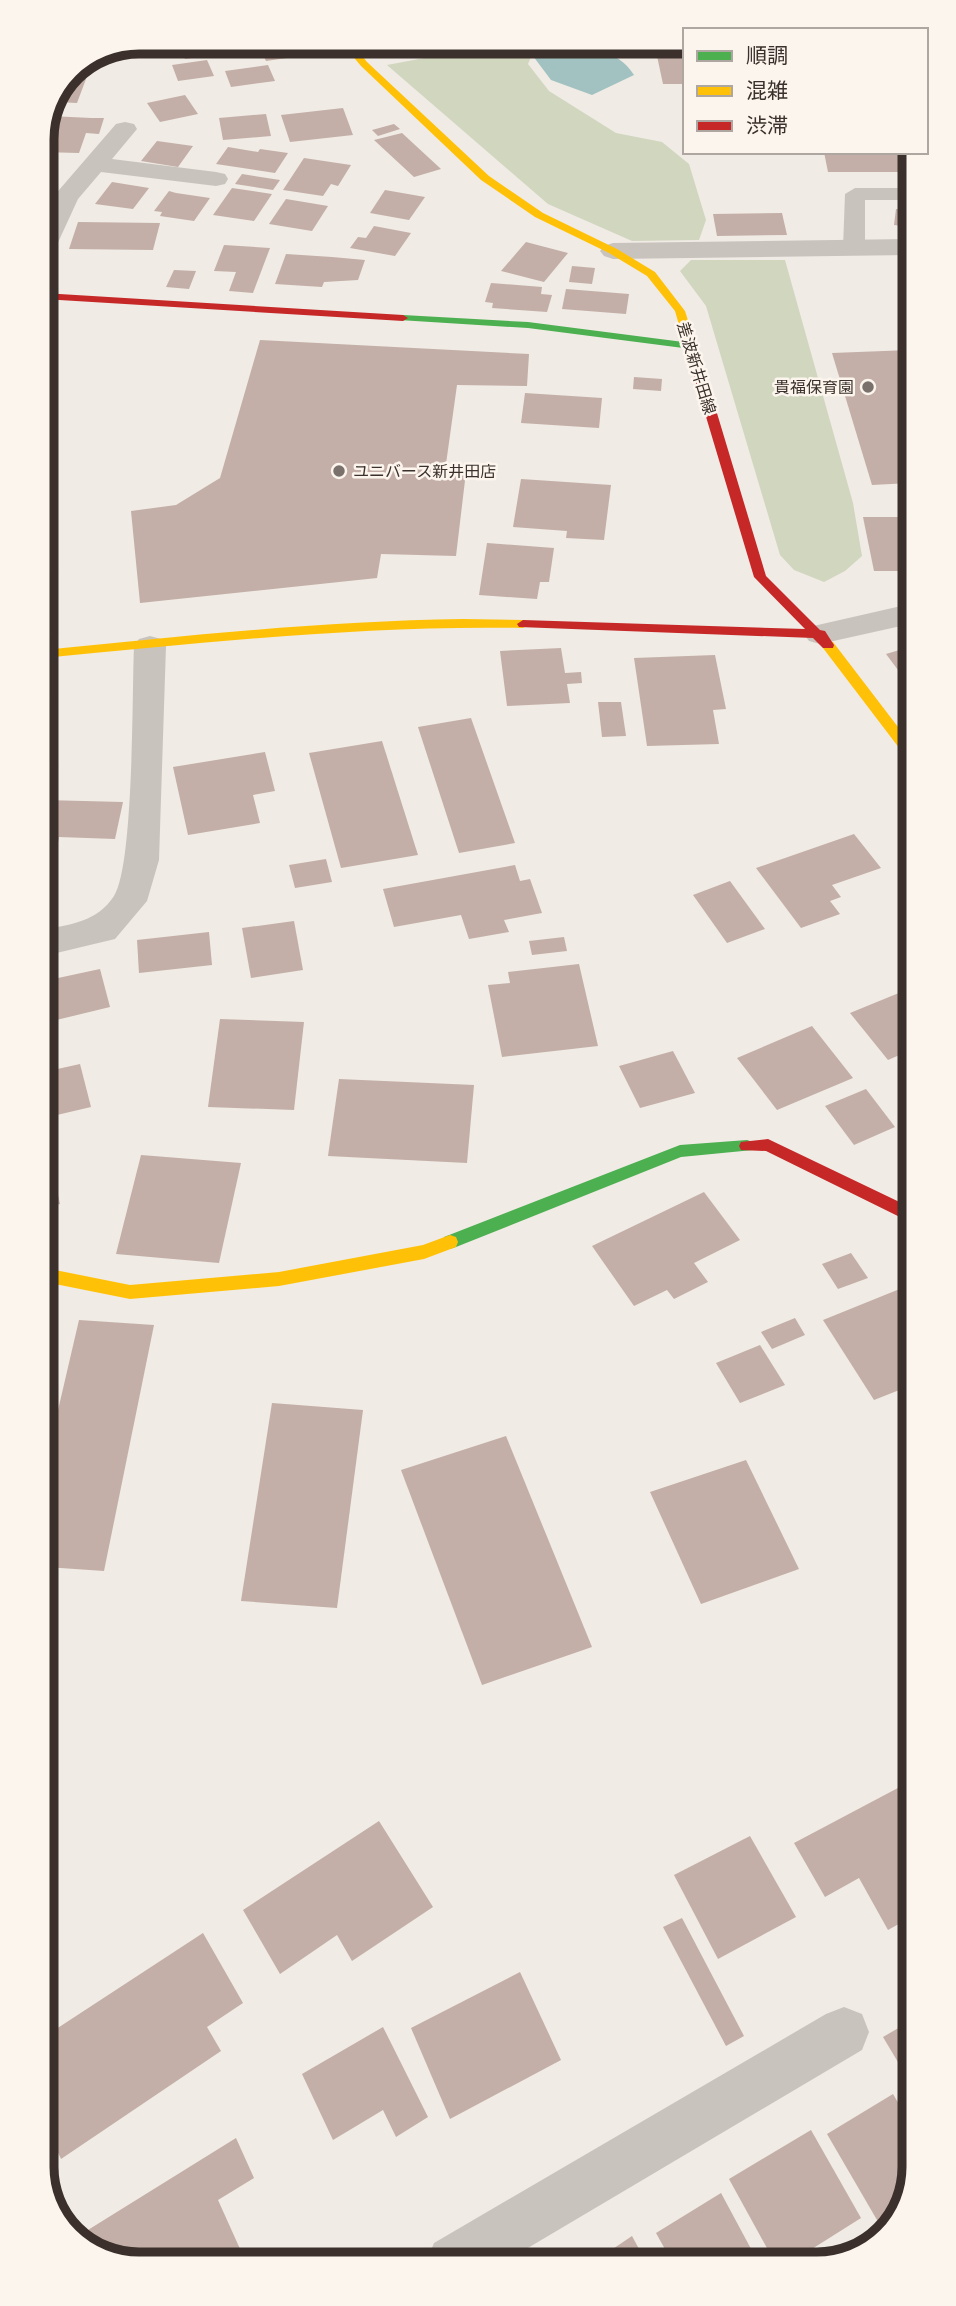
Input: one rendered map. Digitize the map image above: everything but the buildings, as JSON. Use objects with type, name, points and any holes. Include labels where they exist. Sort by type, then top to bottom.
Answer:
[{"type":"street","name":"差波新井田線","points":[[356,54],[485,178],[539,215],[613,251],[651,274],[680,311],[760,577],[820,634],[902,742]]},
{"type":"street","points":[[54,224],[66,197],[125,129]]},
{"type":"street","points":[[94,164],[216,179]]},
{"type":"street","points":[[613,251],[902,247]]},
{"type":"street","points":[[54,297],[528,325],[691,346]]},
{"type":"street","points":[[54,653],[150,646],[283,631],[470,622],[820,634],[902,616]]},
{"type":"street","points":[[54,941],[102,930],[130,901],[142,860],[150,646]]},
{"type":"street","points":[[54,1277],[130,1292],[279,1279],[424,1252],[680,1151],[768,1144],[902,1211]]},
{"type":"street","points":[[470,2252],[844,2032]]},
{"type":"lane","points":[[854,248],[855,194],[902,194]]},
{"type":"green space","points":[[532,54],[528,64],[549,91],[616,133],[662,142],[689,164],[706,220],[699,240],[632,241],[548,204],[387,65],[435,56]]},
{"type":"green space","points":[[691,260],[785,260],[853,503],[862,556],[845,571],[824,582],[794,570],[780,555],[706,306],[680,271]]},
{"type":"water","points":[[532,54],[609,54],[619,59],[634,75],[592,95],[551,80]]},
{"type":"traffic: fast","points":[[403,318],[528,325],[691,346]]},
{"type":"traffic: fast","points":[[450,1242],[680,1151],[747,1146]]},
{"type":"traffic: slow","points":[[356,54],[485,178],[539,215],[613,251],[651,274],[680,311],[698,370]]},
{"type":"traffic: slow","points":[[54,653],[343,627],[523,624]]},
{"type":"traffic: slow","points":[[828,645],[902,742]]},
{"type":"traffic: slow","points":[[54,1277],[130,1292],[279,1279],[424,1252],[450,1242]]},
{"type":"traffic: jam","points":[[54,297],[403,318]]},
{"type":"traffic: jam","points":[[698,370],[760,577],[828,645]]},
{"type":"traffic: jam","points":[[523,624],[820,634]]},
{"type":"traffic: jam","points":[[747,1146],[768,1145],[902,1211]]},
{"type":"place","name":"貴福保育園","points":[[868,387]]},
{"type":"place","name":"ユニバース新井田店","points":[[339,471]]}]
